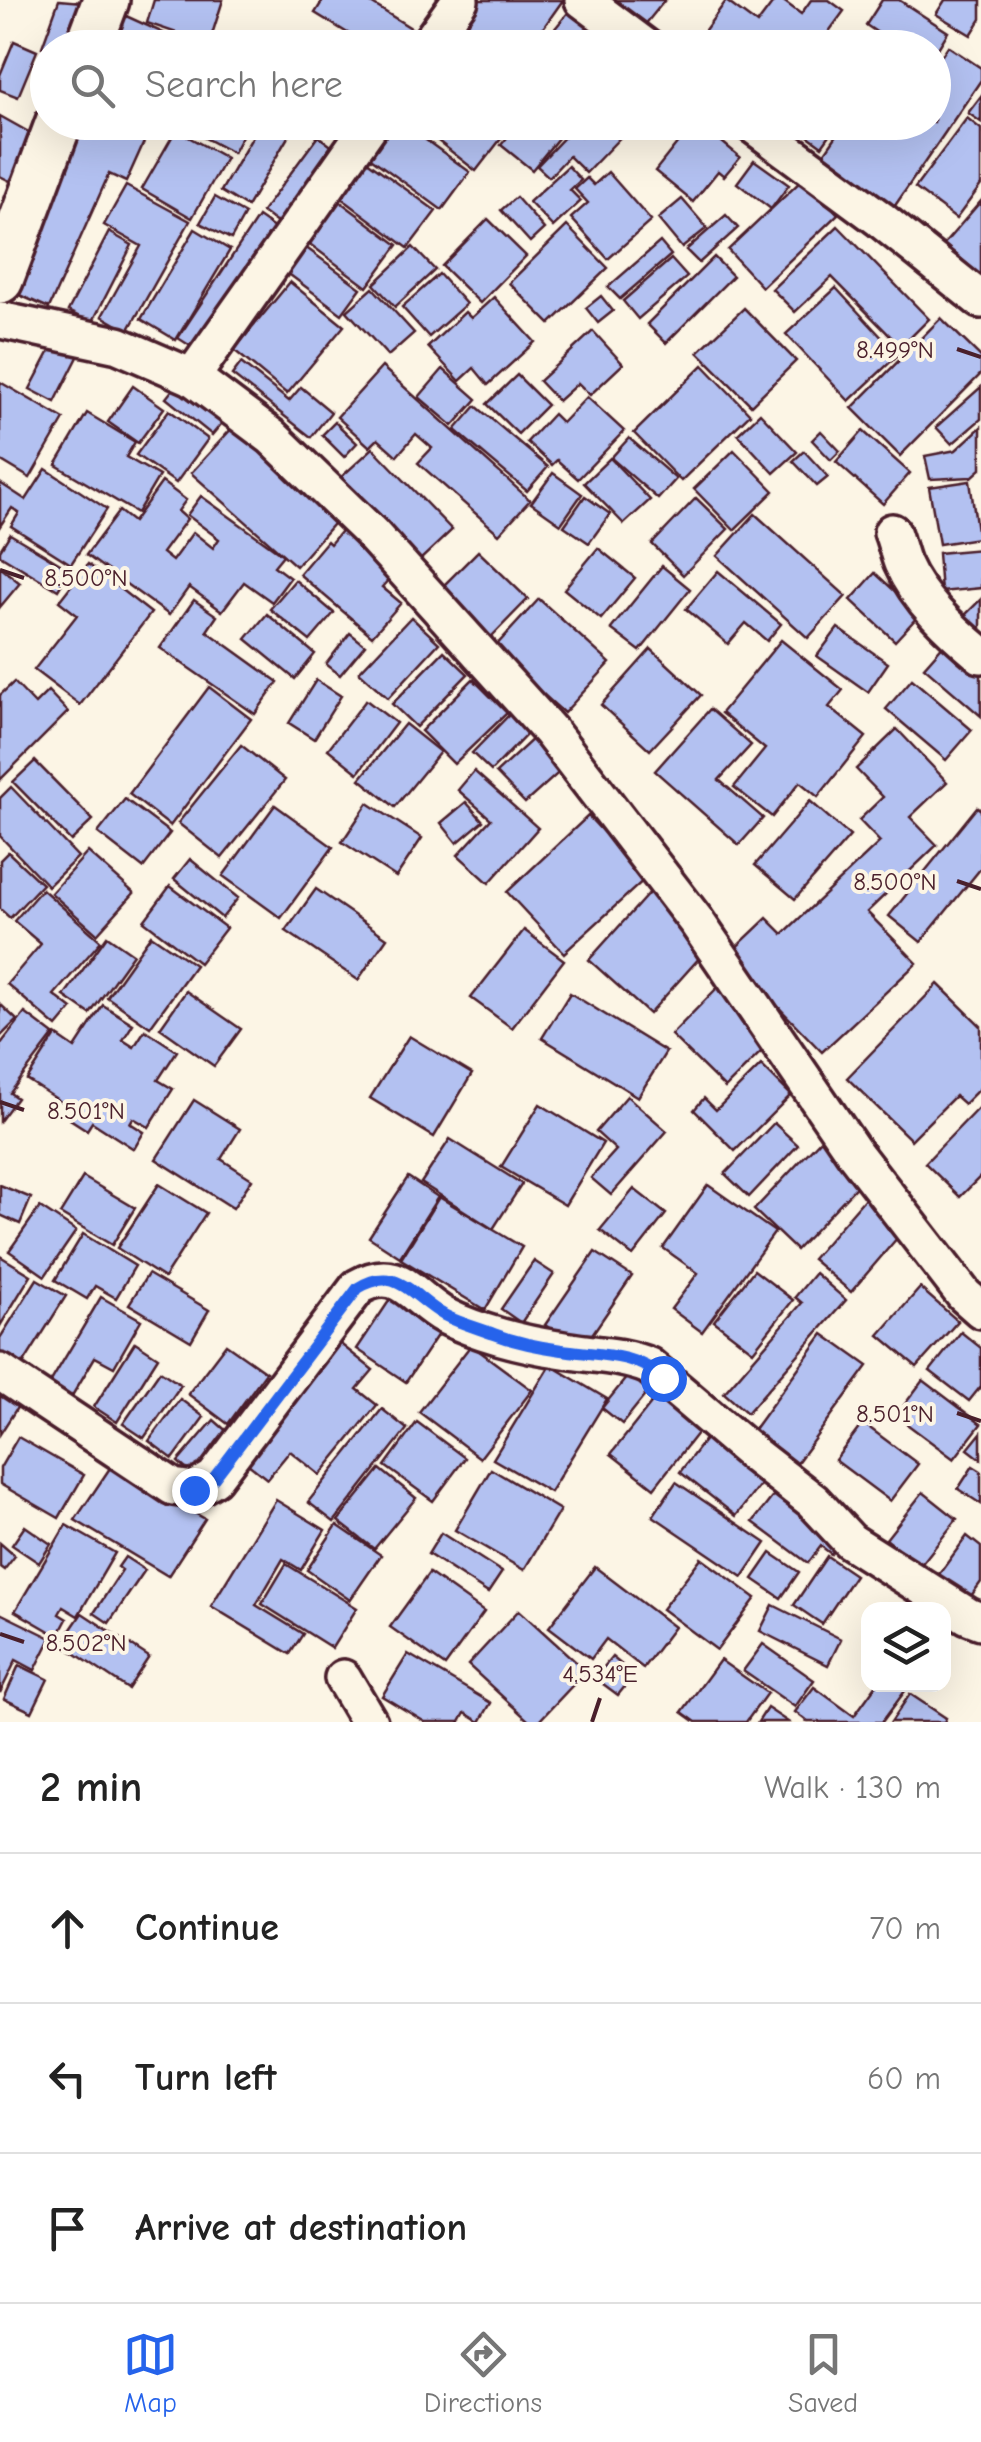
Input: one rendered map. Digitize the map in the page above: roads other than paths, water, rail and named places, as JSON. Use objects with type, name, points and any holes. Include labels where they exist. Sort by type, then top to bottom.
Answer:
[{"type":"street","points":[[95,30],[106,0]]},
{"type":"street","points":[[439,30],[460,0]]},
{"type":"street","points":[[583,0],[623,30]]},
{"type":"street","points":[[0,280],[53,140]]},
{"type":"street","points":[[192,377],[359,140]]},
{"type":"street","points":[[773,140],[981,300]]},
{"type":"street","points":[[0,320],[118,345],[192,377],[272,437],[371,534],[550,731],[696,920],[854,1154],[964,1295],[981,1310]]},
{"type":"street","points":[[892,532],[902,565],[925,600],[981,655]]},
{"type":"street","points":[[0,1372],[173,1487],[194,1490],[214,1478],[358,1288],[373,1278],[392,1278],[446,1316],[504,1338],[650,1366],[813,1502],[850,1541],[981,1621]]},
{"type":"street","points":[[343,1678],[369,1722]]}]
